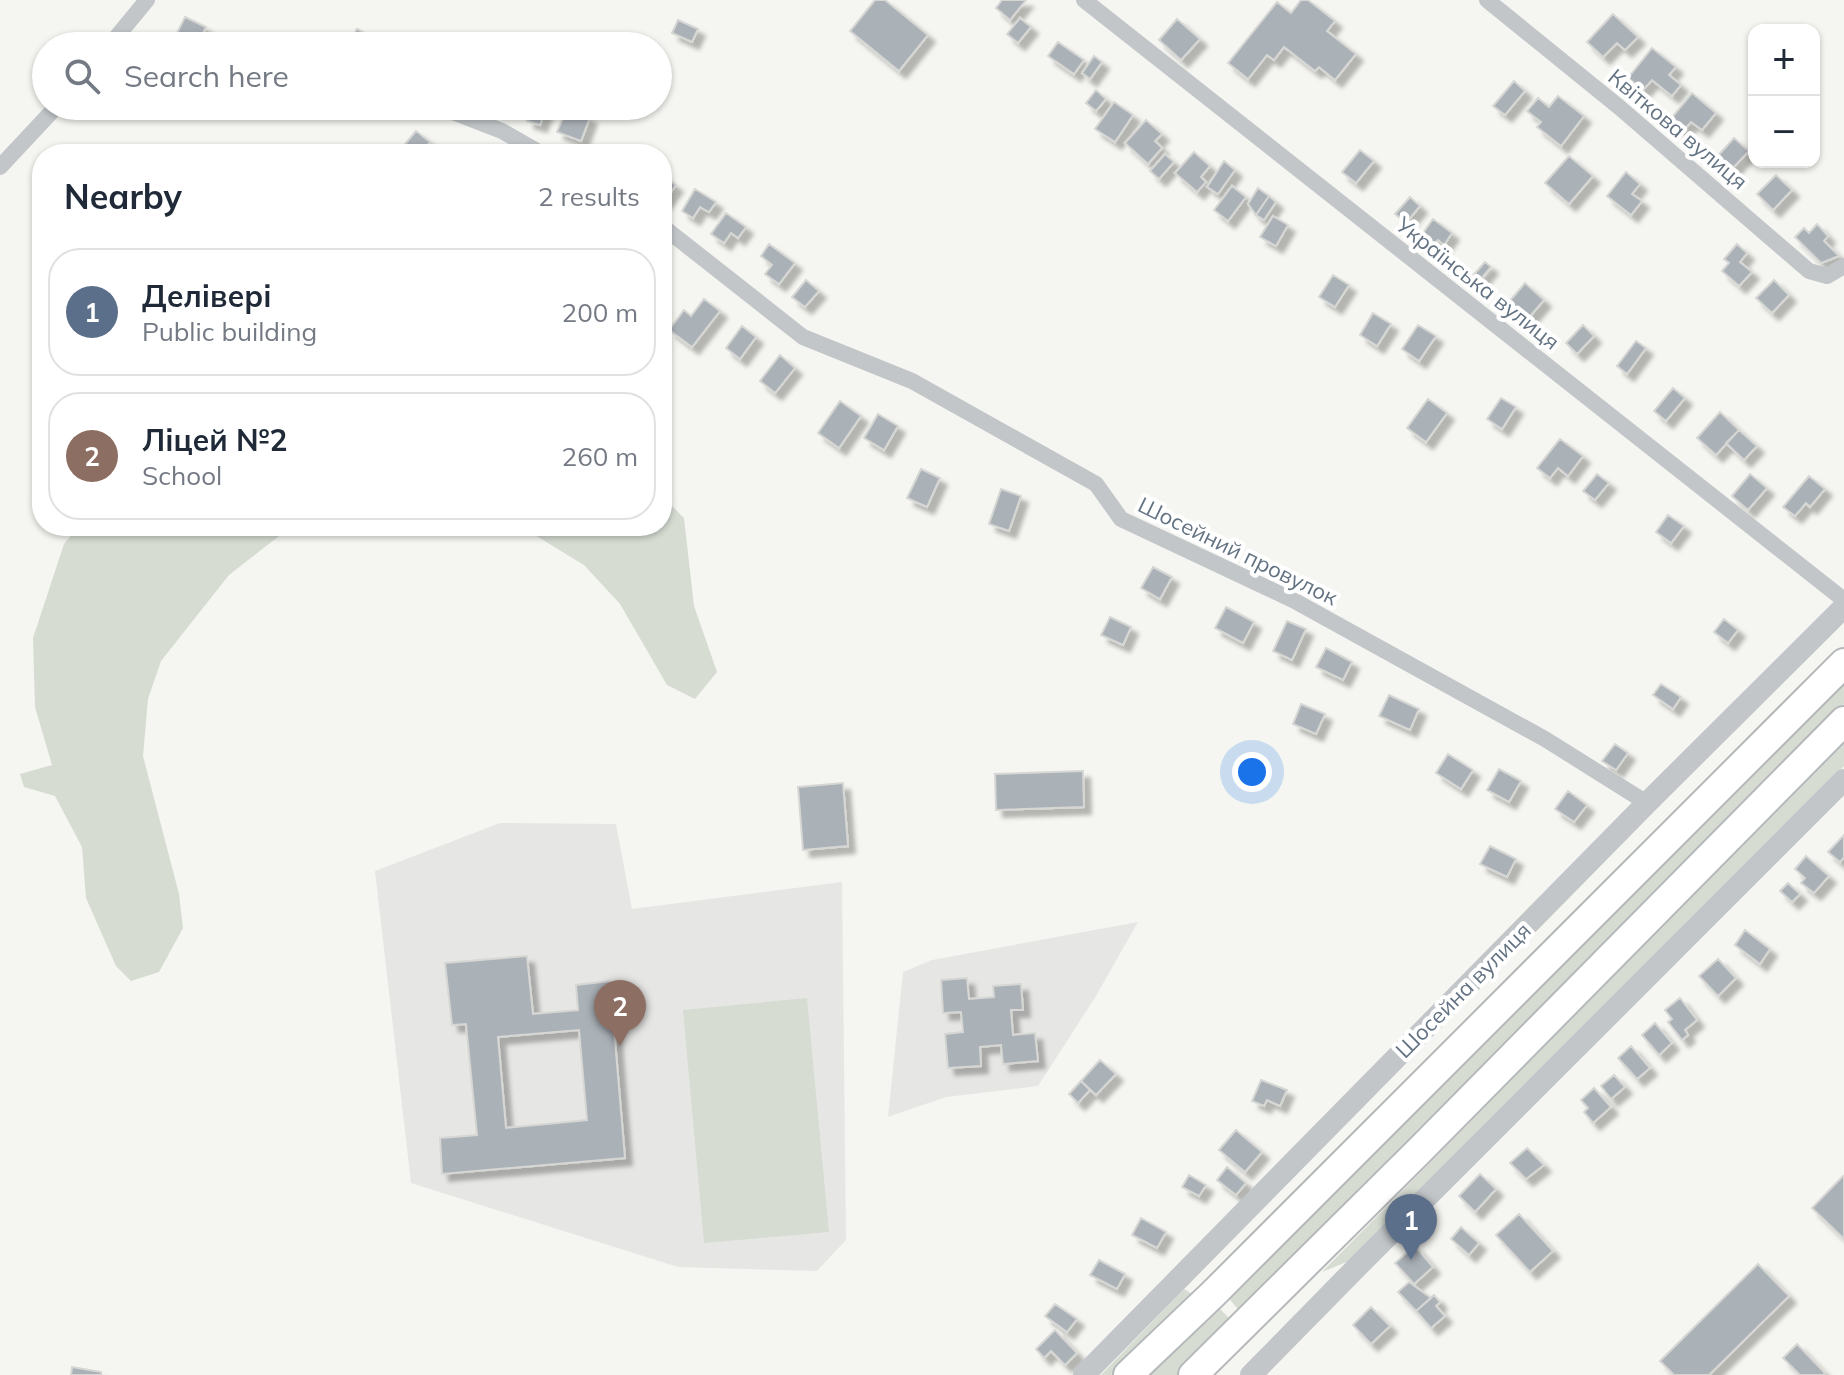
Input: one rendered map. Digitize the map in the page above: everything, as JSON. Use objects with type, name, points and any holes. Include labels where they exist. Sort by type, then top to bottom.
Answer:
[{"type":"highway","points":[[1128,1375],[1844,663]]},
{"type":"highway","points":[[1193,1375],[1844,721]]},
{"type":"street","points":[[121,32],[147,0]]},
{"type":"street","name":"Українська вулиця","points":[[1084,0],[1844,600]]},
{"type":"street","name":"Квіткова вулиця","points":[[1487,0],[1619,107],[1809,271],[1827,276],[1844,266]]},
{"type":"street","points":[[0,167],[44,120]]},
{"type":"street","points":[[474,120],[525,144]]},
{"type":"street","name":"Шосейний провулок","points":[[672,234],[803,337],[912,381],[1096,484],[1121,519],[1293,600],[1545,739],[1647,803]]},
{"type":"street","name":"Шосейна вулиця","points":[[1084,1375],[1844,607]]},
{"type":"street","points":[[1251,1375],[1844,780]]},
{"type":"shaded area","points":[[672,506],[684,518],[694,606],[717,672],[695,699],[667,685],[620,604],[584,565],[536,536],[672,536]]},
{"type":"shaded area","points":[[71,536],[279,536],[229,575],[161,661],[148,699],[143,756],[179,894],[183,928],[159,972],[131,981],[116,966],[86,898],[82,847],[55,796],[24,787],[20,774],[52,765],[35,707],[33,638],[64,544]]},
{"type":"shaded area","points":[[1844,675],[1844,704],[1242,1314],[1227,1296]]},
{"type":"shaded area","points":[[1844,743],[1844,766],[1354,1259],[1322,1272]]},
{"type":"shaded area","points":[[500,823],[616,824],[632,909],[842,882],[846,1240],[817,1271],[678,1267],[411,1183],[375,871]]},
{"type":"shaded area","points":[[1138,922],[1096,996],[1038,1086],[946,1097],[888,1117],[903,972],[932,960]]},
{"type":"shaded area","points":[[807,998],[829,1232],[704,1243],[683,1010]]},
{"type":"shaded area","points":[[1184,1289],[1197,1297],[1118,1375],[1101,1375]]},
{"type":"shaded area","points":[[1217,1306],[1234,1323],[1179,1375],[1148,1375]]},
{"type":"building","points":[[875,0],[885,0],[928,35],[899,71],[850,31]]},
{"type":"building","points":[[1002,0],[1026,0],[1010,20],[996,8]]},
{"type":"building","points":[[1301,0],[1308,0],[1335,21],[1327,31],[1356,54],[1335,80],[1319,67],[1315,71],[1284,47],[1274,60],[1267,55],[1248,79],[1228,63],[1277,2],[1291,13]]},
{"type":"building","points":[[1613,14],[1638,37],[1625,50],[1617,43],[1603,57],[1587,42]]},
{"type":"building","points":[[185,17],[206,27],[204,32],[178,32]]},
{"type":"building","points":[[1020,18],[1031,27],[1018,43],[1007,34]]},
{"type":"building","points":[[1177,19],[1200,39],[1181,60],[1159,40]]},
{"type":"building","points":[[678,20],[698,29],[692,42],[672,33]]},
{"type":"building","points":[[1058,42],[1084,60],[1074,74],[1048,56]]},
{"type":"building","points":[[1652,48],[1676,67],[1669,75],[1681,85],[1672,96],[1652,80],[1643,90],[1628,78]]},
{"type":"building","points":[[1094,56],[1102,62],[1090,79],[1082,73]]},
{"type":"building","points":[[1514,81],[1525,91],[1505,115],[1493,106]]},
{"type":"building","points":[[1096,90],[1106,99],[1096,111],[1086,103]]},
{"type":"building","points":[[1692,93],[1716,113],[1702,130],[1691,122],[1682,132],[1669,121]]},
{"type":"building","points":[[1558,96],[1584,116],[1561,146],[1537,127],[1541,122],[1527,111],[1538,98],[1549,107]]},
{"type":"building","points":[[1114,102],[1133,115],[1115,142],[1095,129]]},
{"type":"building","points":[[527,120],[542,120],[540,125]]},
{"type":"building","points":[[562,120],[589,120],[581,141],[557,132]]},
{"type":"building","points":[[1146,120],[1162,134],[1155,141],[1162,148],[1148,164],[1125,143]]},
{"type":"building","points":[[416,131],[430,142],[428,144],[405,144]]},
{"type":"building","points":[[1734,138],[1748,150],[1729,172],[1715,159]]},
{"type":"building","points":[[1360,150],[1374,161],[1356,183],[1342,172]]},
{"type":"building","points":[[1194,152],[1210,166],[1201,177],[1206,182],[1197,192],[1175,173]]},
{"type":"building","points":[[1165,154],[1174,162],[1159,179],[1150,171]]},
{"type":"building","points":[[1569,156],[1593,176],[1569,204],[1545,183]]},
{"type":"building","points":[[1224,161],[1235,170],[1218,194],[1207,187]]},
{"type":"building","points":[[1626,172],[1640,184],[1632,194],[1642,201],[1631,215],[1607,196]]},
{"type":"building","points":[[1776,175],[1792,190],[1773,210],[1757,194]]},
{"type":"building","points":[[1232,186],[1246,197],[1228,221],[1214,210]]},
{"type":"building","points":[[1258,188],[1269,196],[1256,215],[1248,204]]},
{"type":"building","points":[[695,189],[716,202],[709,212],[700,207],[693,218],[682,211]]},
{"type":"building","points":[[1269,196],[1276,202],[1264,220],[1256,215]]},
{"type":"building","points":[[1410,197],[1420,206],[1406,223],[1395,214]]},
{"type":"building","points":[[726,213],[746,227],[738,238],[731,233],[724,243],[711,234]]},
{"type":"building","points":[[1273,216],[1288,225],[1276,246],[1260,237]]},
{"type":"building","points":[[1433,219],[1452,233],[1444,245],[1438,240],[1431,250],[1418,240]]},
{"type":"building","points":[[1817,224],[1828,236],[1824,241],[1839,256],[1821,263],[1795,237],[1804,228],[1809,233]]},
{"type":"building","points":[[769,244],[795,263],[779,284],[765,274],[772,265],[761,256]]},
{"type":"building","points":[[1737,244],[1747,253],[1740,262],[1752,272],[1739,286],[1722,271],[1729,263],[1724,259]]},
{"type":"building","points":[[1485,262],[1491,267],[1476,285],[1469,280]]},
{"type":"building","points":[[1333,275],[1349,285],[1335,307],[1319,297]]},
{"type":"building","points":[[806,280],[819,291],[805,307],[792,297]]},
{"type":"building","points":[[1774,280],[1789,295],[1772,313],[1756,298]]},
{"type":"building","points":[[1525,283],[1544,300],[1527,320],[1508,303]]},
{"type":"building","points":[[704,299],[720,311],[692,347],[672,332],[672,326],[684,310],[691,316]]},
{"type":"building","points":[[1373,313],[1391,324],[1377,346],[1360,335]]},
{"type":"building","points":[[1418,325],[1436,336],[1419,361],[1402,349]]},
{"type":"building","points":[[1583,325],[1594,336],[1577,354],[1566,343]]},
{"type":"building","points":[[742,326],[756,337],[740,359],[726,348]]},
{"type":"building","points":[[1636,341],[1646,348],[1627,374],[1617,366]]},
{"type":"building","points":[[780,355],[795,368],[775,393],[760,381]]},
{"type":"building","points":[[1673,388],[1685,398],[1666,421],[1654,411]]},
{"type":"building","points":[[1501,398],[1516,407],[1502,429],[1487,419]]},
{"type":"building","points":[[1428,399],[1447,413],[1426,442],[1407,428]]},
{"type":"building","points":[[840,401],[861,416],[839,448],[818,433]]},
{"type":"building","points":[[1720,412],[1739,430],[1716,455],[1697,438]]},
{"type":"building","points":[[878,414],[898,426],[884,450],[864,438]]},
{"type":"building","points":[[1739,430],[1757,446],[1744,460],[1726,443]]},
{"type":"building","points":[[1560,439],[1583,456],[1568,476],[1558,468],[1550,478],[1537,468]]},
{"type":"building","points":[[921,469],[940,478],[927,507],[907,498]]},
{"type":"building","points":[[1597,474],[1609,483],[1595,500],[1583,491]]},
{"type":"building","points":[[1750,474],[1767,488],[1748,510],[1732,496]]},
{"type":"building","points":[[1809,476],[1825,489],[1810,507],[1806,503],[1795,516],[1783,507]]},
{"type":"building","points":[[1001,489],[1021,496],[1009,531],[989,524]]},
{"type":"building","points":[[1668,515],[1684,526],[1671,543],[1656,532]]},
{"type":"building","points":[[1153,567],[1172,577],[1160,599],[1141,588]]},
{"type":"building","points":[[1226,607],[1254,622],[1243,643],[1215,628]]},
{"type":"building","points":[[1110,617],[1131,627],[1123,645],[1101,635]]},
{"type":"building","points":[[1724,619],[1738,630],[1728,643],[1714,632]]},
{"type":"building","points":[[1287,621],[1306,629],[1292,660],[1273,651]]},
{"type":"building","points":[[1326,648],[1352,662],[1343,680],[1316,667]]},
{"type":"building","points":[[1661,684],[1681,697],[1673,709],[1653,695]]},
{"type":"building","points":[[1389,695],[1419,709],[1410,730],[1379,716]]},
{"type":"building","points":[[1301,704],[1325,714],[1316,734],[1293,724]]},
{"type":"building","points":[[1615,744],[1628,753],[1616,770],[1602,761]]},
{"type":"building","points":[[1448,754],[1473,770],[1461,789],[1436,773]]},
{"type":"building","points":[[1499,769],[1521,781],[1509,802],[1487,790]]},
{"type":"building","points":[[1083,771],[1084,807],[996,810],[995,774]]},
{"type":"building","points":[[843,783],[848,846],[803,850],[798,787]]},
{"type":"building","points":[[1568,791],[1587,805],[1574,822],[1555,809]]},
{"type":"building","points":[[1844,835],[1844,857],[1840,862],[1828,852]]},
{"type":"building","points":[[1490,846],[1516,859],[1507,877],[1480,864]]},
{"type":"building","points":[[1806,856],[1829,876],[1814,893],[1801,883],[1805,878],[1795,869]]},
{"type":"building","points":[[1788,883],[1800,894],[1792,902],[1780,891]]},
{"type":"building","points":[[1745,930],[1770,949],[1760,964],[1735,945]]},
{"type":"building","points":[[527,956],[533,1014],[578,1010],[576,985],[610,981],[625,1158],[442,1174],[440,1138],[477,1135],[466,1024],[452,1025],[445,963]],"holes":[[[579,1030],[587,1120],[506,1128],[498,1037]]]},
{"type":"building","points":[[1718,959],[1736,978],[1718,996],[1699,976]]},
{"type":"building","points":[[967,978],[969,999],[994,997],[993,986],[1021,984],[1023,1010],[1011,1010],[1013,1035],[1035,1033],[1038,1061],[1003,1064],[1001,1045],[980,1047],[981,1066],[948,1068],[945,1034],[963,1032],[961,1012],[943,1013],[941,980]]},
{"type":"building","points":[[1680,998],[1697,1020],[1685,1030],[1688,1035],[1682,1040],[1668,1022],[1672,1019],[1665,1010]]},
{"type":"building","points":[[1655,1023],[1672,1043],[1659,1055],[1642,1035]]},
{"type":"building","points":[[1631,1046],[1650,1068],[1637,1079],[1618,1058]]},
{"type":"building","points":[[1100,1060],[1116,1074],[1096,1095],[1081,1081]]},
{"type":"building","points":[[1614,1075],[1625,1087],[1611,1099],[1601,1086]]},
{"type":"building","points":[[1261,1080],[1287,1090],[1280,1106],[1267,1100],[1264,1106],[1252,1101]]},
{"type":"building","points":[[1081,1081],[1090,1090],[1078,1103],[1069,1094]]},
{"type":"building","points":[[1594,1088],[1611,1107],[1593,1123],[1584,1112],[1588,1108],[1581,1100]]},
{"type":"building","points":[[1236,1130],[1262,1152],[1245,1172],[1219,1150]]},
{"type":"building","points":[[1527,1148],[1544,1165],[1526,1179],[1510,1163]]},
{"type":"building","points":[[1227,1167],[1246,1183],[1236,1195],[1217,1180]]},
{"type":"building","points":[[1480,1174],[1496,1189],[1475,1212],[1459,1196]]},
{"type":"building","points":[[1189,1175],[1206,1185],[1199,1196],[1182,1187]]},
{"type":"building","points":[[1844,1177],[1844,1239],[1812,1208]]},
{"type":"building","points":[[1519,1214],[1553,1251],[1530,1272],[1496,1235]]},
{"type":"building","points":[[1141,1218],[1166,1232],[1157,1248],[1132,1235]]},
{"type":"building","points":[[1461,1227],[1479,1243],[1469,1255],[1451,1239]]},
{"type":"building","points":[[1415,1246],[1433,1267],[1414,1284],[1395,1263]]},
{"type":"building","points":[[1099,1260],[1125,1274],[1117,1289],[1090,1275]]},
{"type":"building","points":[[1758,1264],[1789,1296],[1709,1375],[1674,1375],[1660,1361]]},
{"type":"building","points":[[1409,1282],[1431,1298],[1416,1311],[1398,1292]]},
{"type":"building","points":[[1434,1295],[1440,1302],[1436,1306],[1445,1316],[1431,1328],[1416,1311]]},
{"type":"building","points":[[1055,1304],[1077,1319],[1067,1332],[1045,1316]]},
{"type":"building","points":[[1371,1307],[1390,1326],[1371,1344],[1353,1325]]},
{"type":"building","points":[[1055,1330],[1077,1353],[1065,1365],[1051,1351],[1044,1358],[1036,1349]]},
{"type":"building","points":[[1797,1344],[1825,1373],[1823,1375],[1800,1375],[1783,1358]]},
{"type":"building","points":[[72,1367],[101,1372],[101,1375],[71,1375]]},
{"type":"place","name":"Ліцей №2","points":[[620,1046]]},
{"type":"place","name":"Делівері","points":[[1411,1260]]}]
